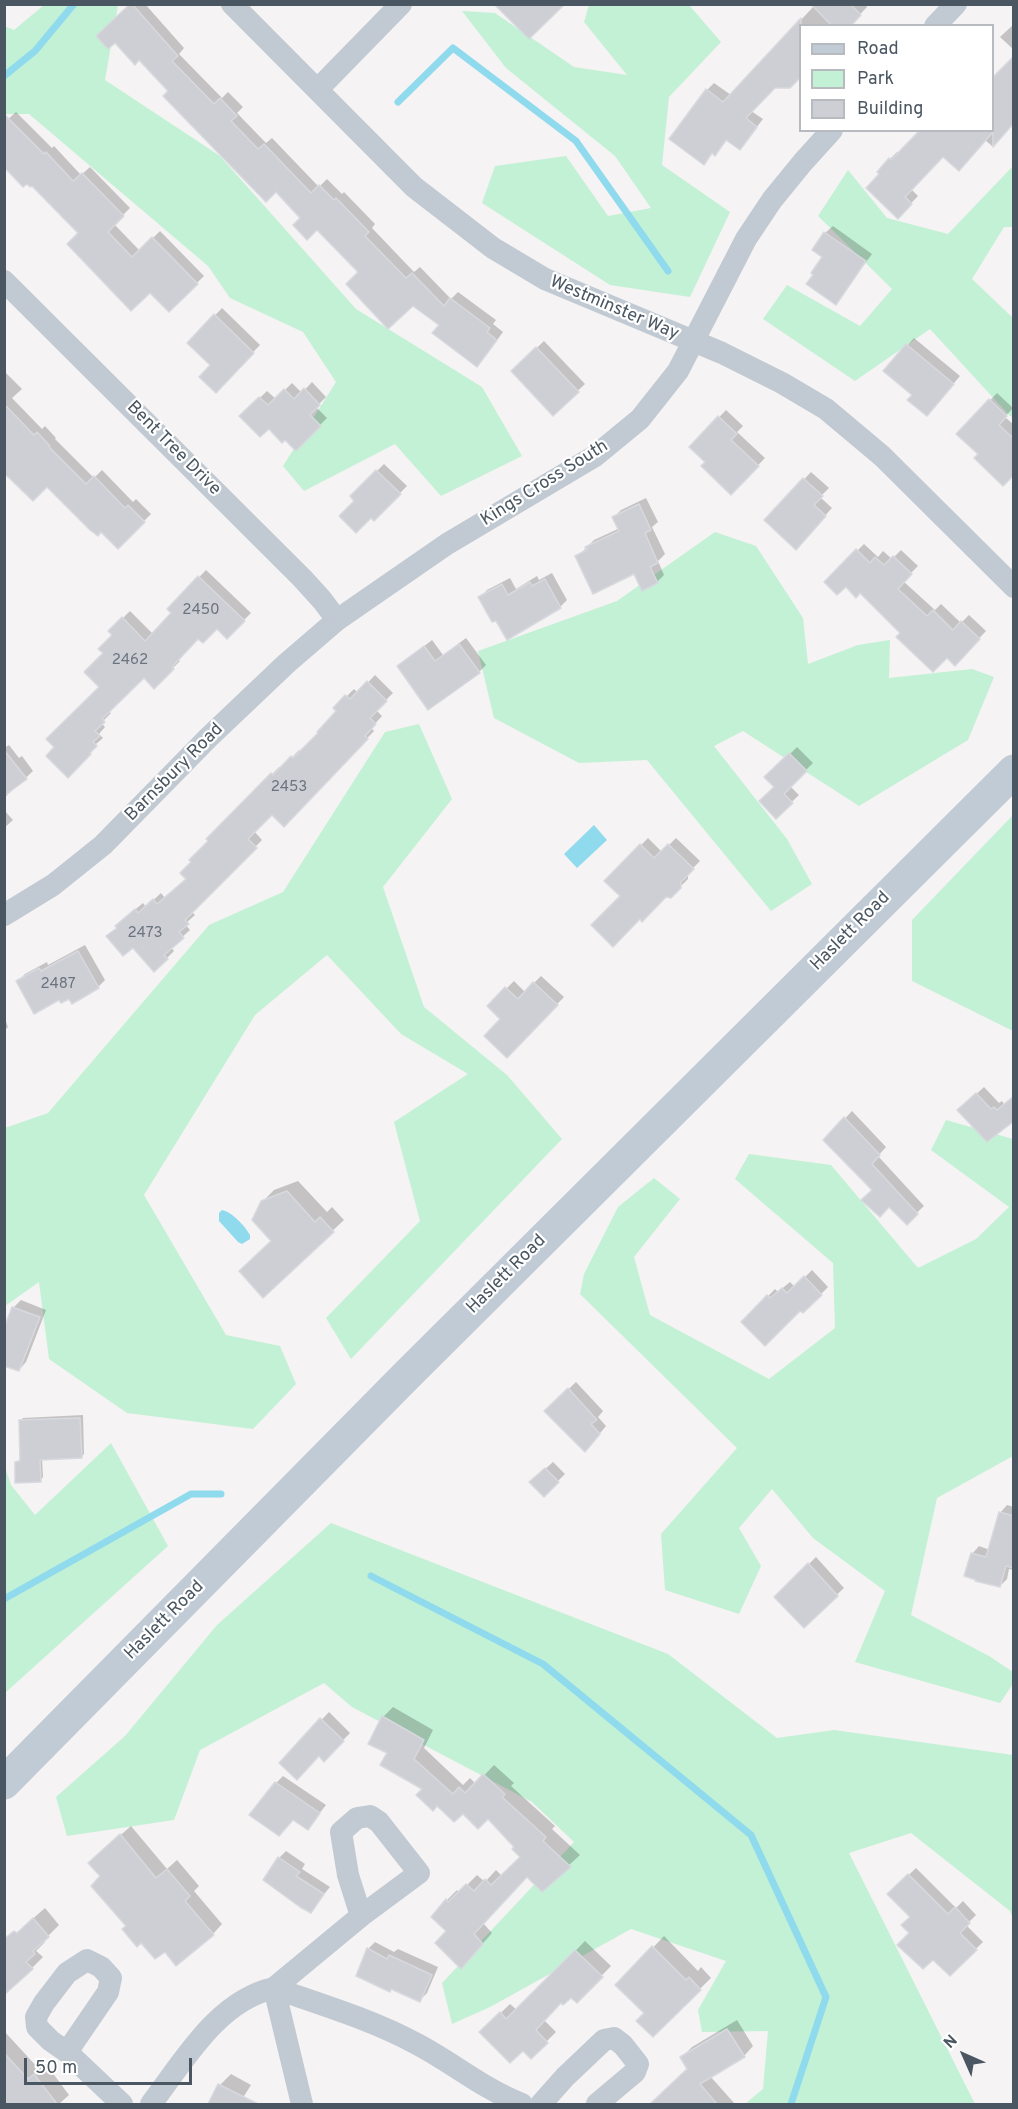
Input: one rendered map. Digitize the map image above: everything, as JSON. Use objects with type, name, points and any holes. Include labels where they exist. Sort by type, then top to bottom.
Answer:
[{"type":"main road","name":"Haslett Road","points":[[4,1784],[406,1376],[1014,771]]},
{"type":"street","name":"Westminster Way","points":[[232,4],[414,187],[493,248],[545,279],[722,353],[782,383],[826,409],[882,456],[1014,587]]},
{"type":"street","points":[[318,90],[401,4]]},
{"type":"street","points":[[937,24],[956,4]]},
{"type":"street","name":"Kings Cross South","points":[[337,620],[447,544],[595,456],[640,419],[678,371],[746,239],[778,193],[830,132]]},
{"type":"street","name":"Bent Tree Drive","points":[[4,281],[303,578],[337,620]]},
{"type":"street","name":"Barnsbury Road","points":[[4,915],[53,885],[94,852],[209,737],[287,663],[337,620]]},
{"type":"street","points":[[151,2104],[219,2018],[258,1992],[274,1988],[361,1916]]},
{"type":"street","points":[[274,1988],[302,2104]]},
{"type":"street","points":[[274,1988],[365,2019],[416,2043],[499,2096],[522,2104]]},
{"type":"street","points":[[541,2104],[565,2077],[604,2040],[614,2038],[623,2045],[638,2064],[635,2072],[597,2104]]},
{"type":"street","points":[[68,2052],[122,2104]]},
{"type":"green space","points":[[44,5],[118,5],[105,80],[220,156],[356,309],[482,387],[522,456],[441,496],[395,444],[304,491],[283,466],[336,382],[303,332],[230,298],[208,266],[29,114],[5,114],[4,26],[14,30]]},
{"type":"green space","points":[[589,5],[689,5],[721,42],[669,97],[662,165],[730,212],[690,297],[610,285],[482,203],[495,166],[566,156],[608,216],[651,208],[615,156],[506,68],[462,11],[495,13],[574,67],[627,75],[584,22]]},
{"type":"green space","points":[[1013,166],[1013,227],[1004,227],[972,279],[1013,318],[1013,418],[930,329],[855,381],[763,319],[787,285],[860,326],[892,289],[818,216],[848,170],[887,218],[948,234]]},
{"type":"green space","points":[[715,532],[756,546],[803,618],[808,664],[858,645],[890,640],[889,678],[972,669],[994,677],[968,740],[859,806],[743,731],[714,746],[787,839],[812,884],[771,911],[647,760],[579,763],[494,718],[478,651],[617,601]]},
{"type":"green space","points":[[419,724],[452,799],[383,887],[424,1007],[507,1075],[562,1139],[351,1359],[326,1318],[420,1221],[394,1122],[468,1074],[401,1034],[327,955],[255,1015],[144,1195],[226,1335],[280,1346],[296,1384],[253,1429],[127,1413],[49,1359],[39,1282],[5,1306],[5,1128],[48,1113],[209,925],[283,892],[385,732]]},
{"type":"green space","points":[[1013,815],[1013,1031],[912,981],[912,920]]},
{"type":"green space","points":[[946,1120],[1013,1139],[1013,1456],[937,1498],[911,1615],[989,1656],[1013,1672],[1013,1684],[1000,1703],[855,1662],[885,1591],[813,1538],[772,1489],[739,1528],[761,1566],[739,1614],[665,1590],[661,1534],[737,1448],[580,1294],[584,1274],[618,1207],[654,1178],[680,1199],[634,1257],[650,1315],[769,1379],[835,1328],[833,1263],[735,1179],[749,1154],[831,1165],[918,1268],[976,1239],[1009,1207],[931,1150]]},
{"type":"green space","points":[[111,1443],[168,1546],[5,1693],[5,1467],[11,1485],[35,1515]]},
{"type":"green space","points":[[331,1523],[668,1654],[777,1738],[834,1730],[1013,1755],[1013,1919],[1010,1911],[911,1833],[849,1853],[975,2104],[745,2104],[763,2089],[768,2031],[702,2032],[698,2010],[726,1961],[631,1929],[490,2007],[452,2024],[442,1983],[574,1842],[532,1802],[352,1707],[324,1683],[200,1750],[174,1820],[67,1836],[56,1797],[125,1736],[217,1625]]},
{"type":"water","points":[[594,825],[607,840],[577,868],[564,854]]},
{"type":"water","points":[[222,1210],[230,1213],[242,1224],[250,1235],[250,1239],[242,1244],[238,1242],[219,1221],[219,1213]]},
{"type":"building","points":[[130,4],[178,56],[172,61],[214,104],[220,98],[237,116],[231,121],[258,149],[264,144],[311,193],[319,185],[334,200],[336,198],[369,232],[365,236],[406,278],[412,273],[444,306],[450,298],[490,328],[487,332],[497,340],[477,367],[432,333],[439,325],[413,306],[388,329],[346,284],[358,272],[317,230],[307,240],[293,225],[300,218],[276,192],[266,202],[163,96],[168,91],[139,60],[135,65],[115,43],[108,49],[96,36]]},
{"type":"building","points":[[494,4],[565,4],[529,39]]},
{"type":"building","points":[[811,4],[850,4],[861,15],[853,24],[830,24]]},
{"type":"building","points":[[801,18],[801,24],[799,24],[799,79],[790,88],[775,88],[746,118],[757,127],[740,150],[726,140],[715,156],[712,153],[704,165],[669,139],[706,89],[723,102]]},
{"type":"building","points":[[1014,56],[1014,123],[993,147],[994,132],[994,76]]},
{"type":"building","points":[[4,114],[44,154],[46,152],[73,181],[82,173],[124,216],[108,232],[132,257],[152,237],[198,284],[169,312],[150,293],[131,311],[67,244],[78,233],[32,186],[27,184],[23,187],[4,167]]},
{"type":"building","points":[[918,132],[993,132],[959,171],[943,157],[905,197],[912,204],[898,219],[866,188],[889,158],[891,160]]},
{"type":"building","points":[[824,232],[866,261],[836,305],[806,284],[822,257],[812,250]]},
{"type":"building","points":[[214,314],[254,353],[216,393],[199,377],[210,365],[187,343]]},
{"type":"building","points":[[906,344],[954,384],[927,416],[907,400],[912,395],[883,371]]},
{"type":"building","points":[[536,347],[579,392],[553,416],[511,371]]},
{"type":"building","points":[[304,388],[320,405],[310,415],[321,426],[296,451],[285,440],[282,443],[269,429],[260,437],[239,416],[259,397],[268,405],[284,389],[294,399]]},
{"type":"building","points":[[989,399],[1007,416],[999,425],[1014,439],[1014,475],[1003,486],[974,458],[978,454],[956,434]]},
{"type":"building","points":[[4,404],[34,435],[37,432],[86,484],[94,476],[125,508],[128,505],[145,522],[118,549],[101,532],[98,536],[90,530],[47,487],[33,501],[4,473]]},
{"type":"building","points":[[718,416],[737,434],[731,440],[759,466],[731,495],[701,466],[705,462],[689,447]]},
{"type":"building","points":[[376,470],[401,494],[374,521],[371,518],[356,533],[339,516],[354,501],[350,496]]},
{"type":"building","points":[[803,478],[823,496],[814,505],[826,516],[796,550],[764,520]]},
{"type":"building","points":[[639,504],[651,530],[645,533],[658,563],[650,567],[658,583],[642,591],[634,574],[593,594],[575,556],[587,550],[585,547],[619,531],[612,517]]},
{"type":"building","points":[[856,549],[870,563],[875,557],[884,565],[893,556],[912,574],[898,589],[927,616],[933,610],[953,630],[961,621],[980,639],[955,666],[947,658],[933,672],[896,637],[900,633],[860,593],[856,598],[846,587],[837,595],[824,582]]},
{"type":"building","points":[[198,576],[245,621],[227,639],[217,629],[203,643],[198,639],[172,667],[174,669],[154,689],[144,678],[102,719],[105,722],[95,731],[100,736],[93,742],[97,746],[68,778],[46,756],[54,747],[46,739],[99,687],[84,672],[103,653],[98,649],[112,635],[108,631],[122,617],[145,641],[171,613],[167,609]]},
{"type":"building","points":[[545,579],[561,608],[507,640],[496,621],[492,622],[478,597],[502,584],[508,595],[530,582],[532,586]]},
{"type":"building","points":[[459,644],[480,673],[428,710],[397,666],[424,646],[435,661]]},
{"type":"building","points":[[367,681],[387,701],[370,718],[376,724],[365,736],[368,739],[284,827],[272,815],[248,839],[257,848],[185,920],[189,924],[179,932],[184,938],[164,955],[168,959],[154,972],[133,948],[123,956],[106,936],[135,909],[138,913],[153,899],[157,904],[186,879],[180,873],[208,841],[206,839],[271,773],[273,775],[291,756],[293,758],[318,733],[336,711],[333,708],[345,695],[350,699]]},
{"type":"building","points":[[4,750],[27,779],[4,796]]},
{"type":"building","points":[[789,753],[807,771],[784,794],[793,803],[776,819],[759,801],[774,787],[764,777]]},
{"type":"building","points":[[640,844],[654,858],[668,844],[694,869],[681,882],[681,888],[671,898],[666,897],[642,922],[640,919],[613,947],[591,925],[620,896],[604,881]]},
{"type":"building","points":[[78,951],[99,988],[72,1004],[69,999],[61,1003],[59,1000],[34,1014],[16,981],[39,968],[41,971]]},
{"type":"building","points":[[533,982],[558,1005],[507,1058],[484,1036],[500,1019],[487,1006],[505,987],[518,999]]},
{"type":"building","points":[[976,1093],[991,1109],[994,1107],[997,1110],[1014,1096],[1014,1121],[987,1142],[957,1110]]},
{"type":"building","points":[[844,1117],[880,1155],[872,1164],[918,1214],[907,1225],[889,1207],[880,1217],[861,1200],[872,1190],[823,1140]]},
{"type":"building","points":[[287,1191],[315,1222],[320,1217],[334,1232],[263,1298],[239,1271],[271,1241],[252,1220],[261,1201]]},
{"type":"building","points":[[804,1276],[822,1295],[803,1313],[800,1311],[765,1346],[741,1322],[767,1295],[770,1298],[782,1288],[787,1293]]},
{"type":"building","points":[[12,1307],[40,1317],[19,1371],[4,1366],[4,1328]]},
{"type":"building","points":[[568,1388],[597,1420],[591,1424],[600,1434],[585,1452],[544,1411]]},
{"type":"building","points":[[80,1418],[82,1458],[40,1460],[41,1482],[15,1483],[15,1462],[20,1461],[19,1420]]},
{"type":"building","points":[[545,1468],[559,1482],[544,1497],[529,1482]]},
{"type":"building","points":[[999,1512],[1014,1516],[1014,1568],[1006,1566],[1000,1587],[964,1576],[971,1553],[986,1557]]},
{"type":"building","points":[[808,1563],[838,1596],[804,1628],[774,1597]]},
{"type":"building","points":[[382,1716],[424,1740],[414,1759],[453,1794],[459,1787],[465,1793],[483,1774],[505,1794],[502,1797],[546,1837],[543,1841],[571,1867],[542,1892],[527,1877],[474,1934],[483,1944],[461,1969],[435,1943],[446,1931],[431,1917],[446,1899],[448,1902],[466,1884],[474,1891],[485,1879],[491,1885],[520,1857],[512,1849],[514,1847],[488,1819],[478,1829],[463,1814],[454,1822],[437,1806],[433,1811],[416,1795],[422,1789],[380,1765],[387,1753],[368,1744]]},
{"type":"building","points":[[320,1718],[344,1741],[324,1762],[319,1756],[297,1780],[279,1763]]},
{"type":"building","points":[[275,1782],[320,1813],[308,1830],[293,1820],[279,1836],[249,1815]]},
{"type":"building","points":[[120,1834],[156,1878],[167,1869],[190,1896],[185,1901],[214,1935],[176,1966],[165,1952],[155,1959],[141,1943],[137,1947],[122,1929],[126,1926],[91,1886],[100,1876],[88,1863]]},
{"type":"building","points":[[278,1857],[300,1872],[296,1876],[324,1894],[311,1913],[263,1880]]},
{"type":"building","points":[[908,1874],[948,1914],[955,1907],[970,1923],[960,1933],[977,1950],[950,1976],[933,1960],[923,1969],[897,1945],[909,1933],[901,1925],[910,1917],[887,1894]]},
{"type":"building","points":[[33,1918],[49,1937],[33,1951],[35,1954],[26,1962],[33,1969],[4,1995],[4,1939],[14,1931],[17,1933]]},
{"type":"building","points":[[652,1946],[686,1980],[689,1977],[701,1990],[653,2037],[636,2021],[644,2013],[615,1985]]},
{"type":"building","points":[[367,1948],[387,1959],[389,1955],[432,1975],[420,2002],[391,1989],[390,1992],[356,1976]]},
{"type":"building","points":[[575,1950],[603,1977],[577,2003],[571,1998],[563,2005],[561,2003],[536,2030],[548,2043],[531,2059],[523,2051],[510,2063],[479,2032],[500,2012],[506,2019]]},
{"type":"building","points":[[727,2029],[745,2057],[700,2084],[717,2104],[650,2104],[687,2069],[680,2057]]},
{"type":"building","points":[[4,2053],[28,2079],[34,2074],[57,2104],[4,2104]]},
{"type":"building","points":[[218,2084],[258,2104],[208,2104]]},
{"type":"waterway","points":[[4,76],[35,51],[74,4]]},
{"type":"waterway","points":[[398,102],[453,48],[576,141],[668,271]]},
{"type":"waterway","points":[[4,1599],[191,1494],[221,1494]]},
{"type":"waterway","points":[[371,1576],[543,1664],[751,1835],[826,1997],[791,2104]]}]
